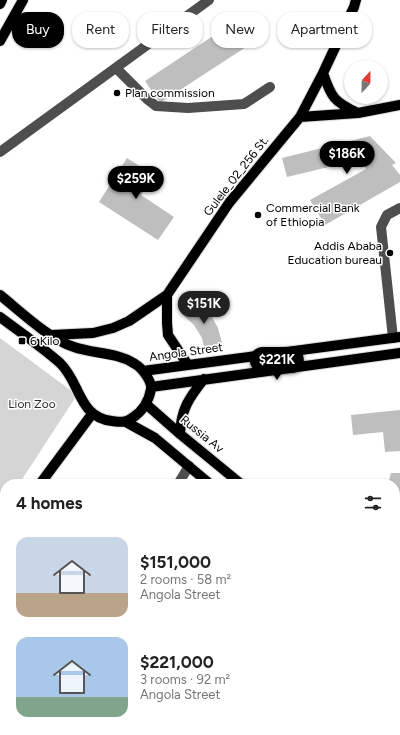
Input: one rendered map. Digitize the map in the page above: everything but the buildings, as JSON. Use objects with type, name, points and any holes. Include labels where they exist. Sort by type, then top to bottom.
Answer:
[{"type":"main road","points":[[0,4],[2,0]]},
{"type":"main road","points":[[0,41],[23,0]]},
{"type":"main road","name":"Gulele_02_256 St.","points":[[51,335],[93,333],[113,328],[129,321],[167,295],[229,203],[300,118],[323,73],[356,0]]},
{"type":"main road","points":[[323,73],[333,97],[341,105],[358,113]]},
{"type":"main road","points":[[300,118],[358,113],[400,104]]},
{"type":"main road","points":[[0,295],[51,335],[73,347],[126,358],[137,365],[151,387],[146,404],[137,415],[126,422]]},
{"type":"main road","points":[[167,295],[168,335],[188,365]]},
{"type":"main road","points":[[0,317],[61,364],[73,379],[85,405],[92,414],[106,420],[126,422],[155,438],[204,479]]},
{"type":"main road","name":"Angola Street","points":[[142,371],[396,338]]},
{"type":"main road","points":[[151,387],[400,353]]},
{"type":"main road","points":[[180,434],[183,413],[189,398],[204,379]]},
{"type":"main road","name":"Russia Av","points":[[146,404],[235,479]]},
{"type":"main road","points":[[44,479],[92,414]]},
{"type":"street","points":[[0,152],[209,0]]},
{"type":"street","points":[[116,68],[156,106],[188,108],[244,104],[270,87]]},
{"type":"street","points":[[396,338],[381,227],[387,215],[400,208]]},
{"type":"street","points":[[181,479],[189,466]]},
{"type":"green space","name":"Lion Zoo","points":[[0,338],[77,395],[22,479],[0,479]]},
{"type":"place","name":"Plan commission","points":[[117,93]]},
{"type":"place","name":"Commercial Bank of Ethiopia","points":[[258,215]]},
{"type":"place","name":"Addis Ababa Education bureau","points":[[390,253]]},
{"type":"place","name":"6 Kilo","points":[[22,341]]}]
